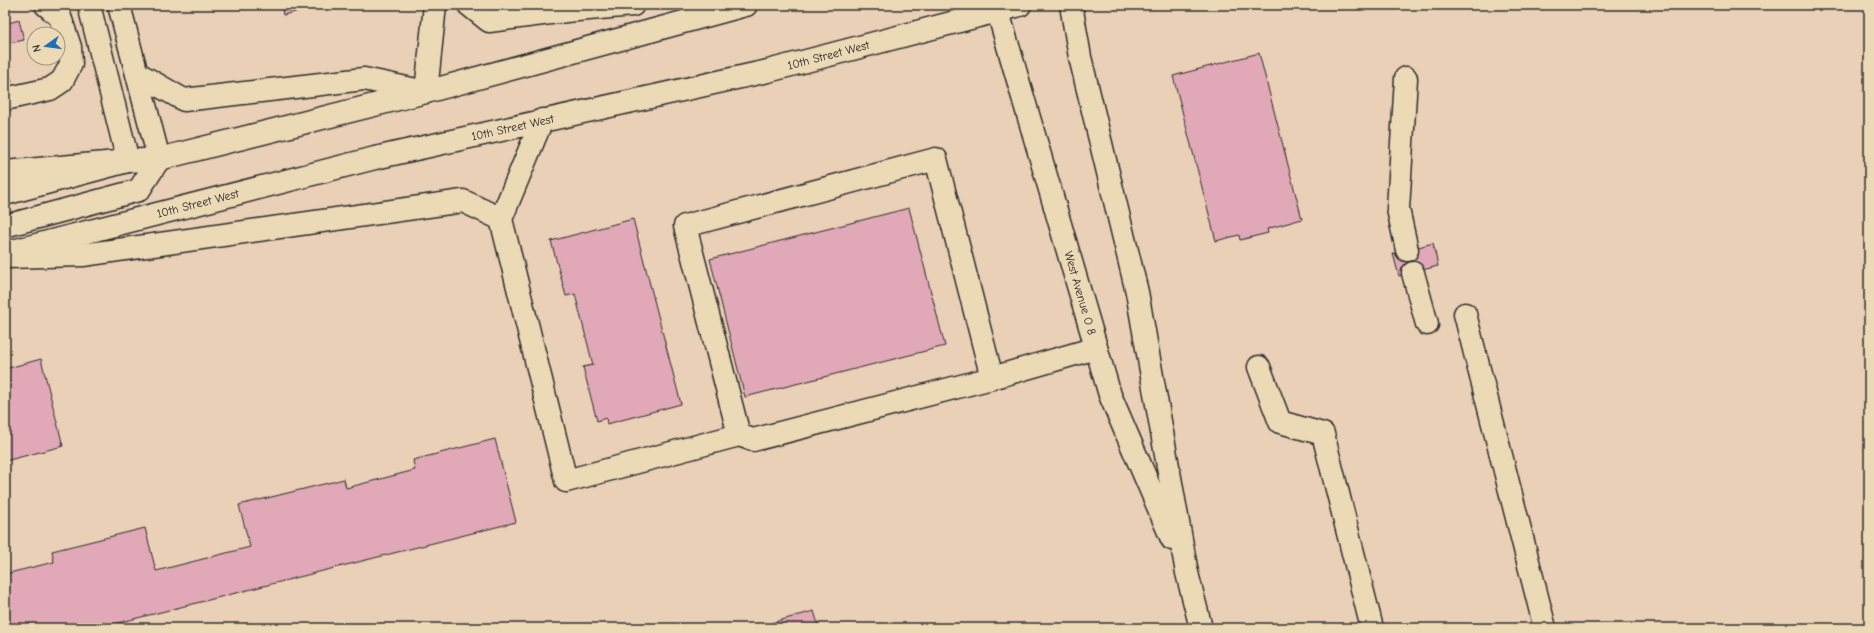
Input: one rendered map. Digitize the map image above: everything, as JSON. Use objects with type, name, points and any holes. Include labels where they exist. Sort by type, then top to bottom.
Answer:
[{"type":"main road","points":[[5,99],[50,89],[62,81],[71,64],[70,47],[60,17],[46,5]]},
{"type":"main road","points":[[89,5],[128,161]]},
{"type":"main road","points":[[5,226],[139,190],[158,159],[119,5]]},
{"type":"main road","points":[[426,92],[435,5]]},
{"type":"main road","points":[[469,5],[489,21],[566,11],[633,5]]},
{"type":"main road","points":[[5,172],[158,159],[426,92],[746,5]]},
{"type":"main road","name":"10th Street West","points":[[5,253],[375,158],[768,71],[996,8],[1020,5]]},
{"type":"main road","name":"West Avenue O 8","points":[[1072,5],[1080,57],[1137,292],[1187,573],[1201,628]]},
{"type":"main road","name":"West Avenue O 8","points":[[996,8],[1110,395],[1187,573]]},
{"type":"main road","points":[[137,73],[184,100],[364,79],[426,92]]},
{"type":"main road","points":[[1406,78],[1398,209],[1407,250]]},
{"type":"main road","points":[[542,120],[502,219],[566,482],[739,435],[753,440],[992,378],[1096,348]]},
{"type":"main road","points":[[739,435],[685,226],[936,160],[992,378]]},
{"type":"main road","points":[[5,194],[128,161]]},
{"type":"main road","points":[[5,258],[83,255],[463,201],[502,219]]},
{"type":"main road","points":[[1413,273],[1427,324]]},
{"type":"main road","points":[[1464,314],[1545,628]]},
{"type":"main road","points":[[1259,367],[1280,422],[1323,434],[1372,628]]},
{"type":"building","points":[[281,5],[314,5],[315,7],[283,15]]},
{"type":"building","points":[[19,20],[24,40],[5,44],[5,24]]},
{"type":"building","points":[[5,53],[12,82],[5,83]]},
{"type":"building","points":[[1259,53],[1302,219],[1267,229],[1268,233],[1240,240],[1239,235],[1216,241],[1173,76]]},
{"type":"building","points":[[909,208],[945,346],[745,397],[710,259]]},
{"type":"building","points":[[633,219],[681,404],[607,424],[606,418],[597,421],[583,367],[593,365],[575,294],[566,296],[551,241]]},
{"type":"building","points":[[1433,243],[1438,266],[1399,276],[1393,254]]},
{"type":"building","points":[[41,359],[63,446],[5,461],[5,369]]},
{"type":"building","points":[[495,439],[516,522],[98,628],[5,628],[5,574],[54,562],[52,551],[145,528],[156,571],[250,547],[239,505],[344,479],[346,488],[415,470],[413,460]]},
{"type":"building","points":[[814,611],[819,628],[772,628],[771,623]]},
{"type":"building","points":[[766,623],[768,628],[748,628]]}]
